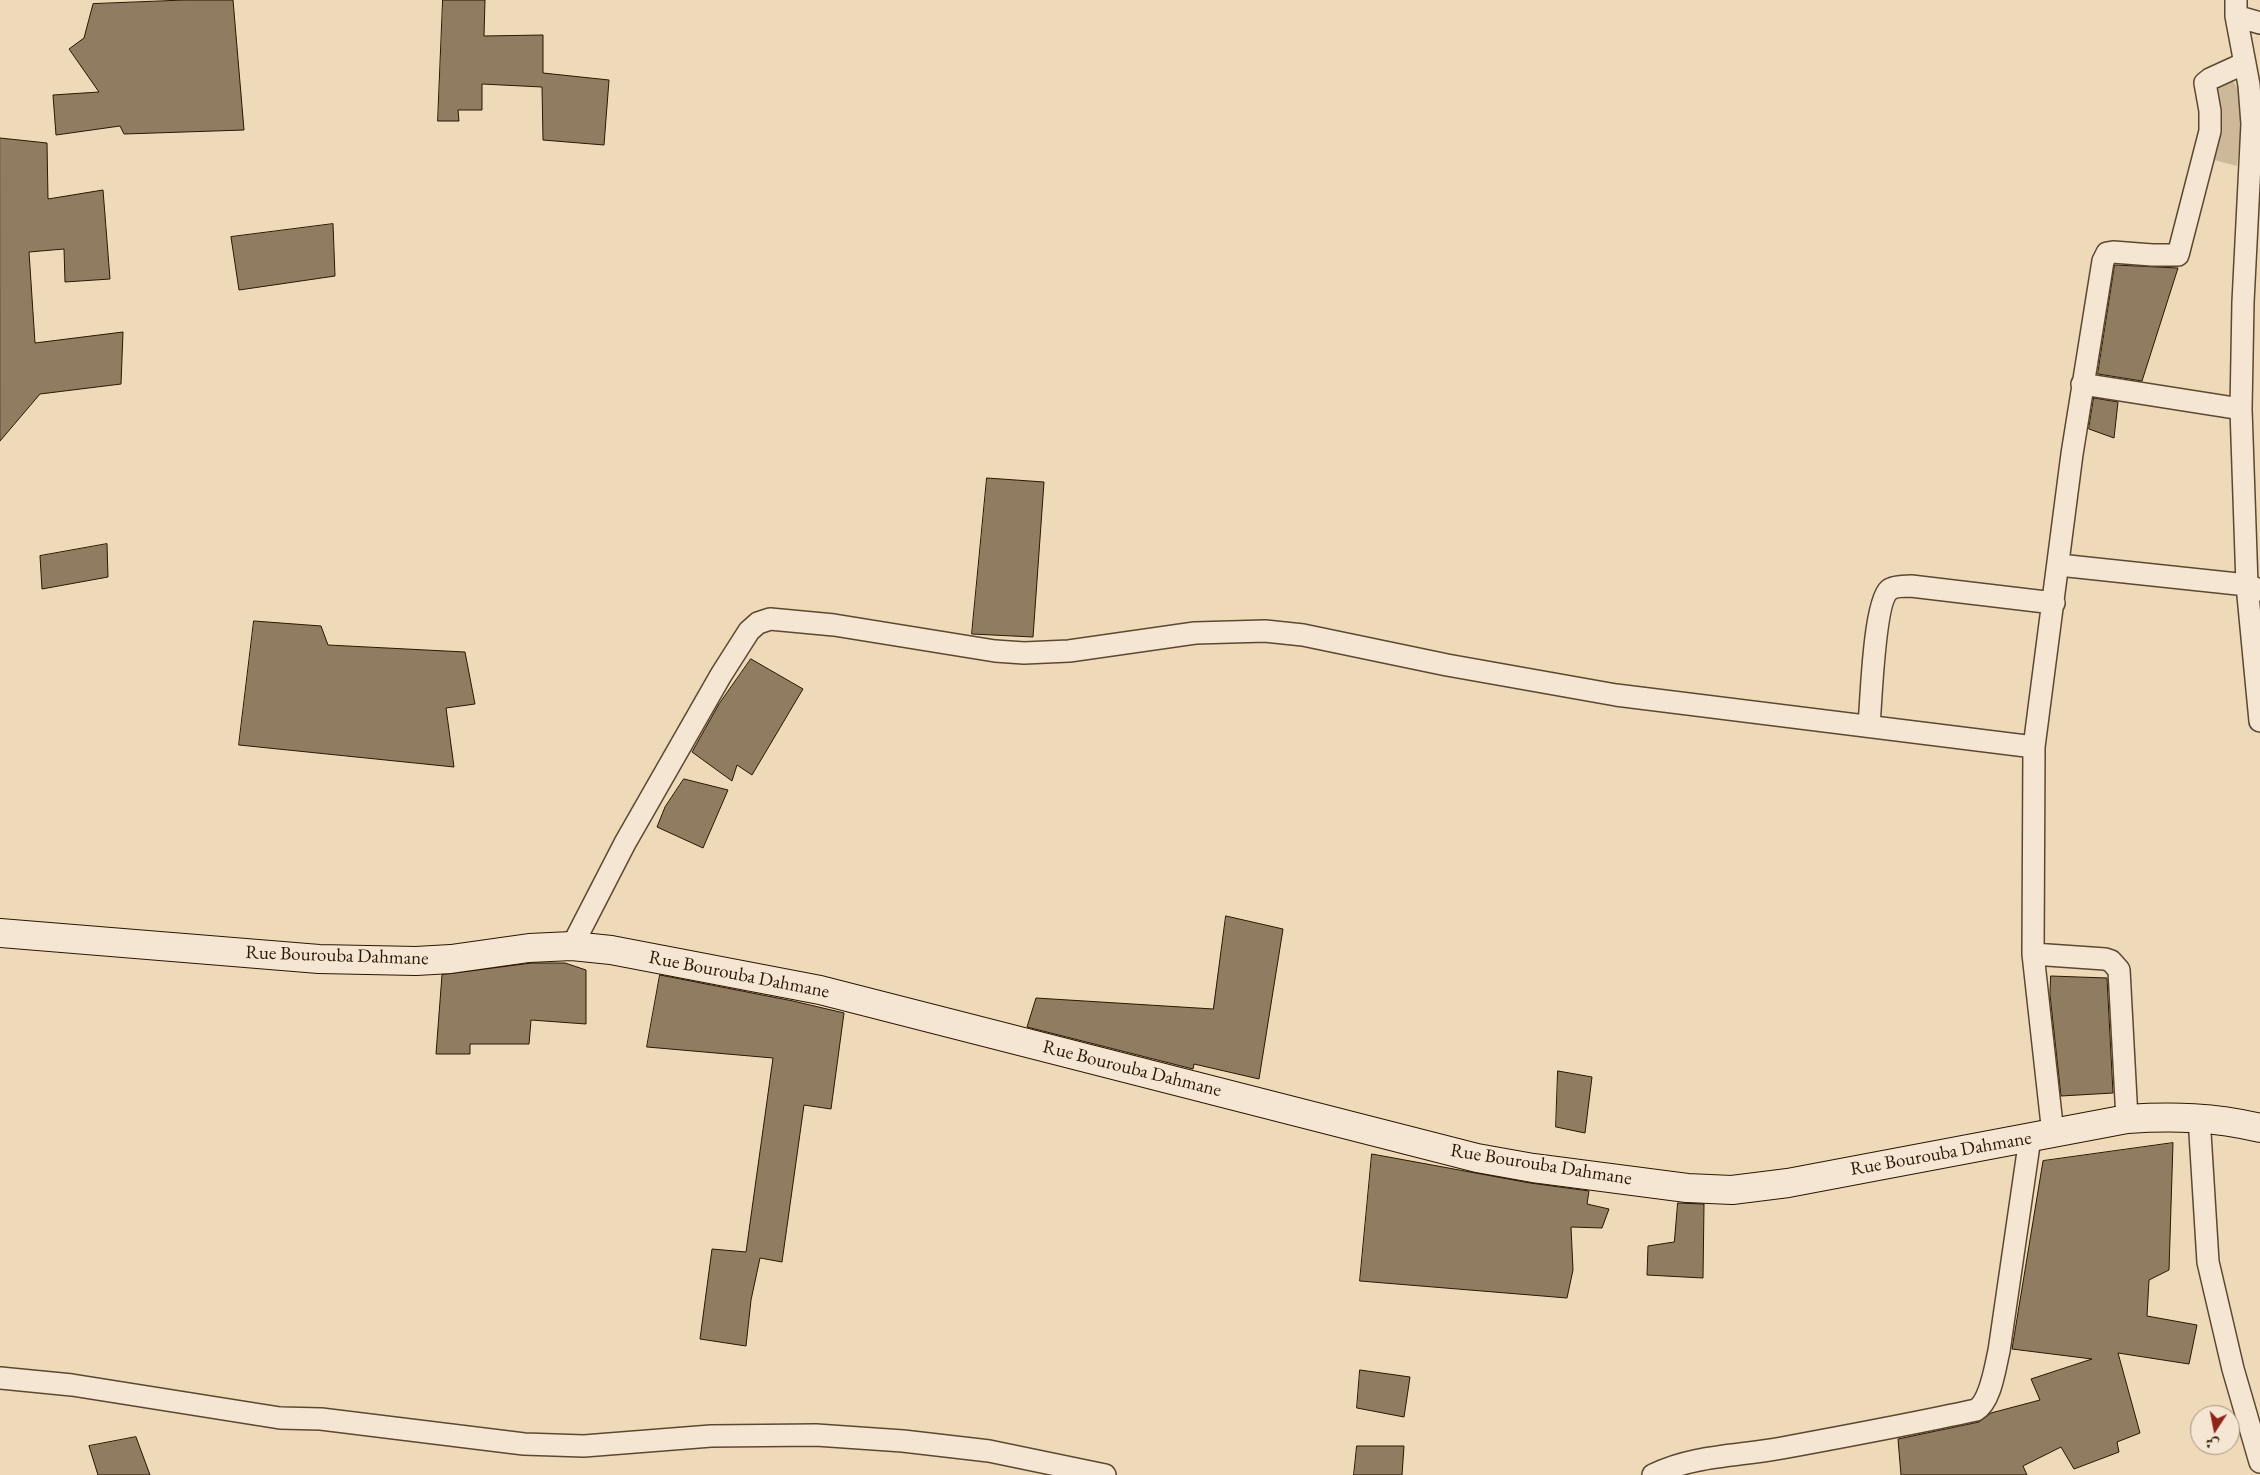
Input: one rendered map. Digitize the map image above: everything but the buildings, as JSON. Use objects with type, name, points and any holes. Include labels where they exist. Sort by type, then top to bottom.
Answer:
[{"type":"street","points":[[2236,8],[2260,23]]},
{"type":"street","points":[[2236,8],[2252,124],[2243,302],[2241,409],[2260,721]]},
{"type":"street","points":[[1653,1475],[1667,1468],[1703,1459],[1764,1451],[1882,1429],[1976,1410],[1981,1407],[1992,1380],[1999,1351],[2041,1136],[2033,954],[2034,747],[2082,384],[2105,256],[2107,253],[2124,252],[2178,255],[2210,131],[2210,111],[2205,83],[2245,63]]},
{"type":"street","points":[[2082,384],[2241,409]]},
{"type":"street","points":[[2059,565],[2253,588]]},
{"type":"street","points":[[1869,726],[1876,642],[1882,602],[1889,590],[1911,586],[2054,603]]},
{"type":"street","points":[[572,946],[625,843],[721,675],[749,631],[758,622],[770,619],[834,625],[994,651],[1024,653],[1069,651],[1195,633],[1265,631],[1303,635],[1447,665],[1616,695],[2034,747]]},
{"type":"street","name":"Rue Bourouba Dahmane","points":[[0,933],[329,960],[416,961],[451,959],[529,948],[572,946],[611,950],[820,990],[1478,1158],[1533,1168],[1688,1188],[1732,1190],[1788,1183],[2127,1119],[2173,1116],[2199,1117],[2236,1122],[2260,1128]]},
{"type":"street","points":[[2033,954],[2105,959],[2112,961],[2119,970],[2127,1119]]},
{"type":"street","points":[[2199,1117],[2208,1262],[2233,1369],[2260,1462]]},
{"type":"street","points":[[0,1378],[72,1385],[280,1418],[321,1419],[524,1444],[584,1446],[711,1436],[816,1435],[902,1441],[989,1451],[1105,1475]]},
{"type":"shaded area","points":[[2233,81],[2244,97],[2237,166],[2210,159],[2210,91]]}]
